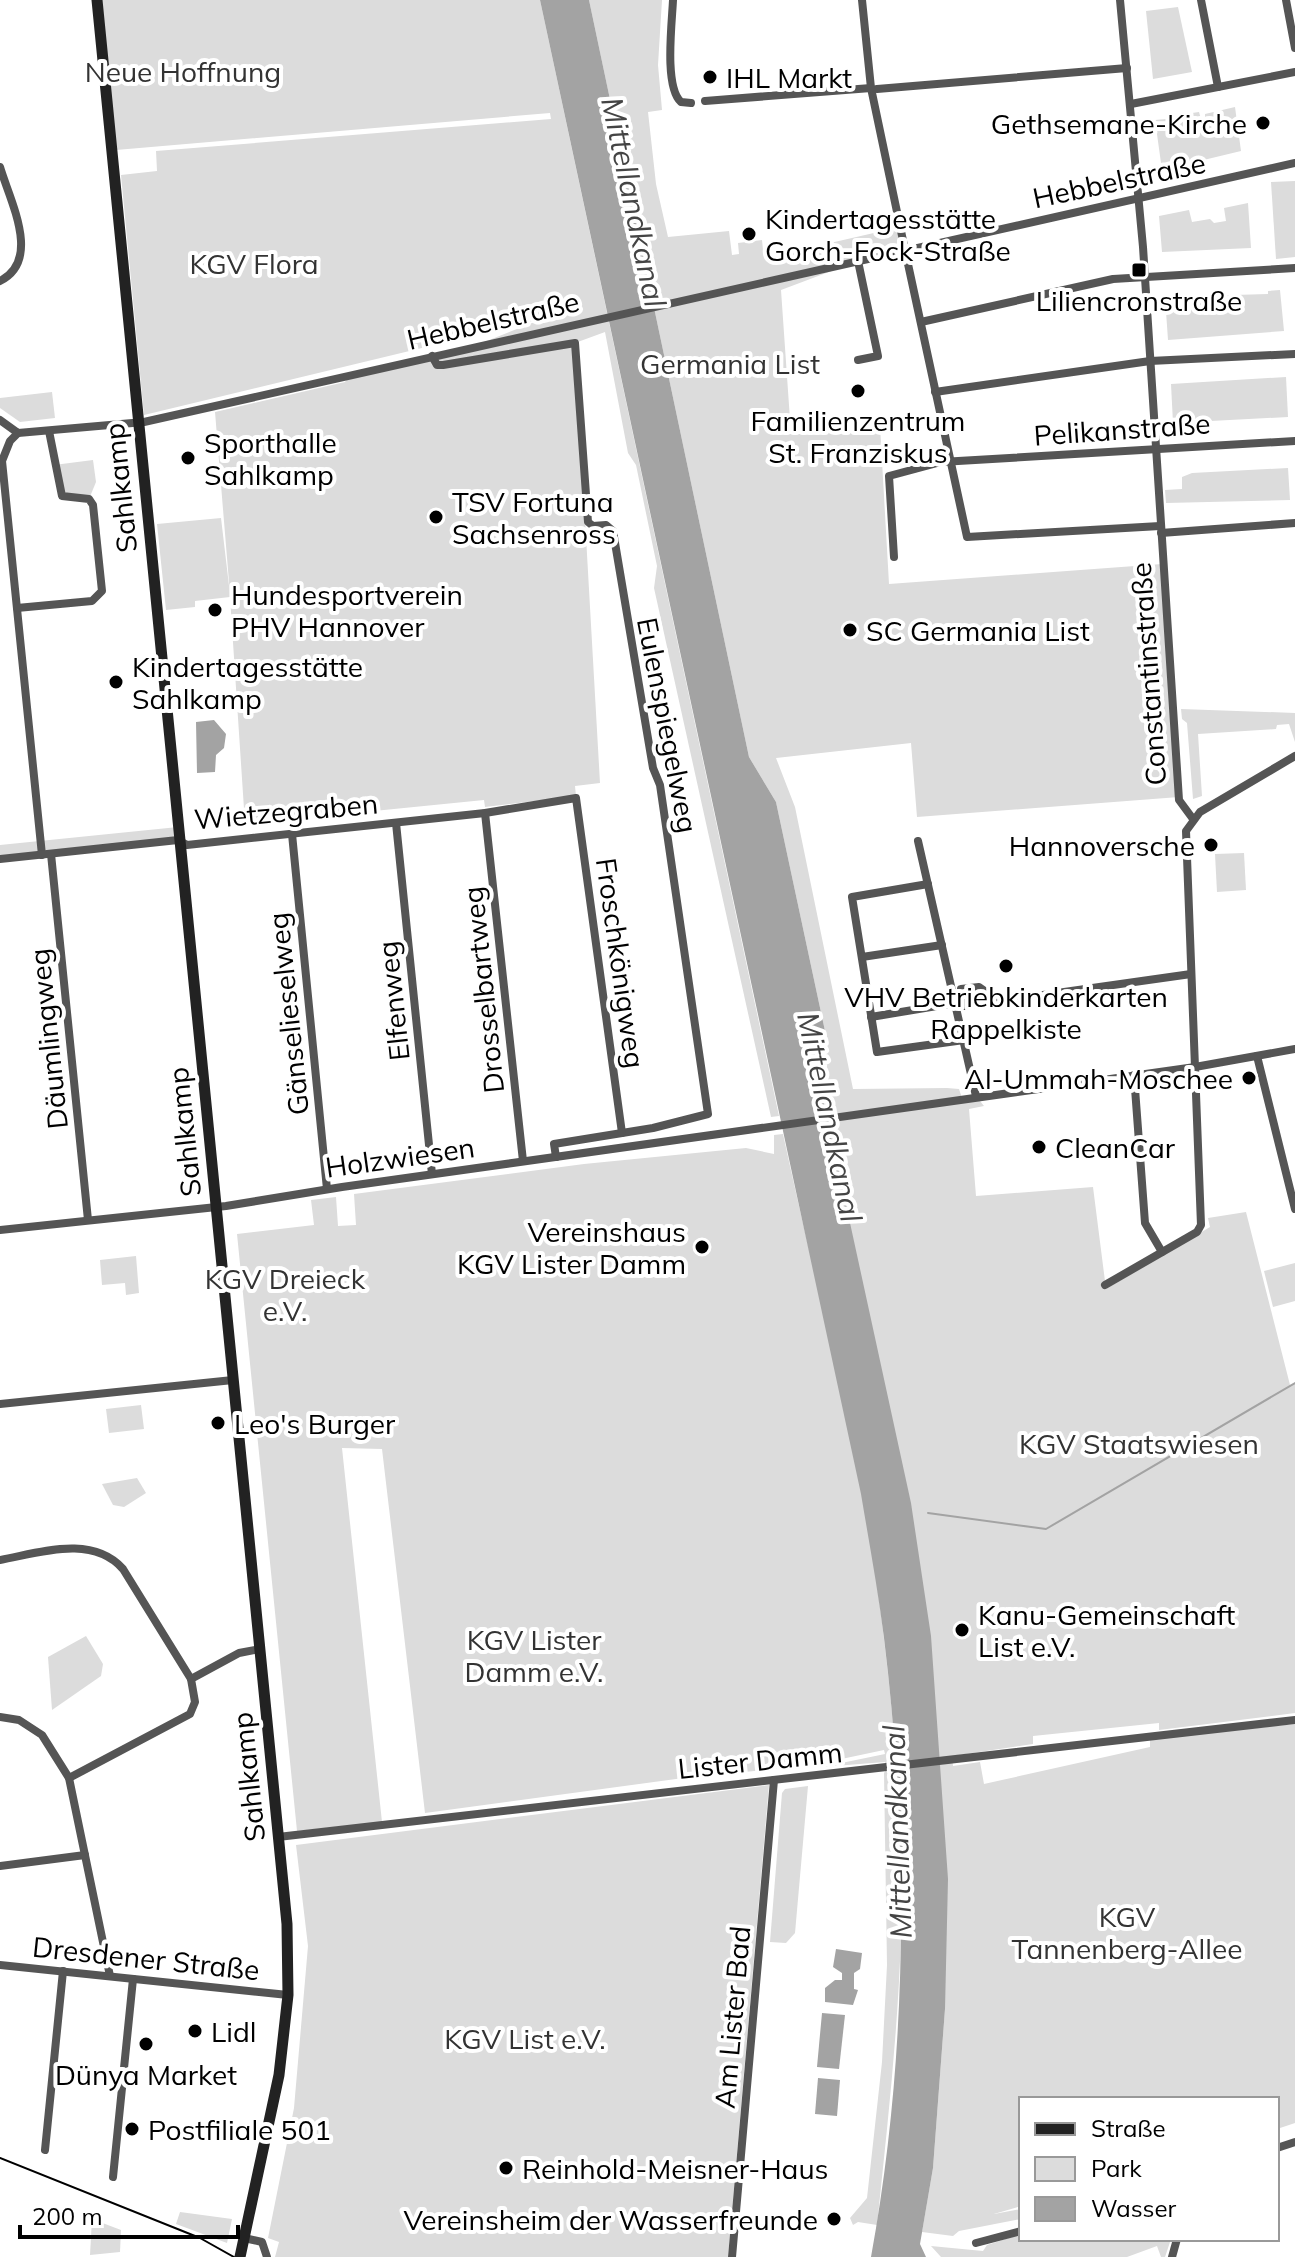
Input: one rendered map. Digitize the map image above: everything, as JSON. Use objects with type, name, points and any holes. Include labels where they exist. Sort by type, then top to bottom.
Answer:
[{"type":"street","name":"Sahlkamp","points":[[97,0],[287,1924],[288,1995],[270,2125],[240,2257]]},
{"type":"street","points":[[673,0],[670,62],[674,94],[681,102],[691,103]]},
{"type":"street","points":[[862,0],[874,89],[905,250]]},
{"type":"street","name":"Constantinstraße","points":[[1105,1285],[1197,1232],[1201,1225],[1185,841],[1193,819],[1179,800],[1139,198],[1120,0]]},
{"type":"street","points":[[1201,0],[1218,87]]},
{"type":"street","points":[[1286,0],[1295,48]]},
{"type":"street","points":[[705,101],[1127,68]]},
{"type":"street","points":[[1131,104],[1295,72]]},
{"type":"street","name":"Hebbelstraße","points":[[18,433],[137,423],[1295,163]]},
{"type":"street","points":[[0,167],[22,247],[16,269],[0,281]]},
{"type":"street","points":[[858,261],[878,356],[858,360]]},
{"type":"street","points":[[908,264],[967,537],[1295,523]]},
{"type":"street","points":[[921,322],[1113,279],[1295,268]]},
{"type":"street","name":"Eulenspiegelweg","points":[[432,356],[437,365],[443,365],[575,343],[588,522],[593,526],[606,525],[613,531],[653,768],[660,785],[709,1108],[704,1117],[554,1144],[556,1157]]},
{"type":"street","points":[[935,392],[1150,361],[1295,354]]},
{"type":"street","points":[[0,420],[18,433]]},
{"type":"street","points":[[17,608],[92,601],[102,591],[93,505],[89,499],[62,496],[49,431]]},
{"type":"street","name":"Däumlingweg","points":[[18,433],[10,441],[2,461],[88,1220]]},
{"type":"street","name":"Pelikanstraße","points":[[894,557],[889,476],[951,462],[1295,441]]},
{"type":"street","points":[[1193,819],[1295,756]]},
{"type":"street","name":"Froschkönigweg","points":[[576,798],[622,1133]]},
{"type":"street","name":"Wietzegraben","points":[[0,859],[178,840],[187,845],[396,823],[576,798]]},
{"type":"street","name":"Drosselbartweg","points":[[485,813],[523,1161]]},
{"type":"street","name":"Elfenweg","points":[[396,823],[432,1174]]},
{"type":"street","name":"Gänselieselweg","points":[[292,834],[327,1189]]},
{"type":"street","points":[[918,841],[976,1096]]},
{"type":"street","points":[[928,884],[852,897],[879,1053],[964,1040]]},
{"type":"street","points":[[862,957],[942,945]]},
{"type":"street","points":[[999,1001],[1191,974]]},
{"type":"street","points":[[871,1017],[955,1003]]},
{"type":"street","name":"Holzwiesen","points":[[0,1230],[216,1207],[1195,1067],[1295,1049]]},
{"type":"street","points":[[1257,1056],[1295,1209]]},
{"type":"street","points":[[1134,1075],[1145,1223],[1162,1252]]},
{"type":"street","points":[[0,1404],[233,1380]]},
{"type":"street","points":[[0,1560],[69,1549],[107,1555],[123,1569],[191,1679],[195,1702],[190,1714],[69,1778]]},
{"type":"street","points":[[191,1679],[239,1653],[260,1649]]},
{"type":"street","points":[[0,1717],[19,1720],[42,1735],[69,1778],[110,1976]]},
{"type":"street","name":"Lister Damm","points":[[278,1837],[1295,1720]]},
{"type":"street","name":"Am Lister Bad","points":[[732,2257],[774,1780]]},
{"type":"street","points":[[0,1866],[85,1855]]},
{"type":"street","name":"Dresdener Straße","points":[[0,1965],[288,1995]]},
{"type":"street","points":[[45,2150],[63,1971]]},
{"type":"street","points":[[113,2177],[133,1979]]},
{"type":"street","points":[[976,2243],[1019,2232]]},
{"type":"street","points":[[244,2238],[262,2242],[267,2257]]},
{"type":"green space","points":[[102,0],[540,0],[779,1116],[771,1117],[654,588],[657,566],[636,465],[628,453],[605,332],[575,343],[600,783],[575,786],[576,796],[485,807],[484,800],[245,824],[230,597],[195,601],[195,607],[166,610],[157,524],[221,518],[230,594],[215,412],[345,382],[350,375],[444,358],[542,319],[144,415],[121,175],[157,171],[156,151],[551,119],[550,113],[116,150]]},
{"type":"green space","points":[[589,0],[662,0],[658,65],[662,110],[648,112],[656,184],[668,237],[729,231],[732,255],[739,254],[738,243],[762,240],[763,250],[817,246],[900,227],[905,250],[858,261],[781,290],[791,434],[880,426],[889,584],[1162,564],[1179,797],[917,817],[911,743],[776,758],[795,807],[853,1089],[947,1088],[959,1089],[962,1098],[976,1096],[984,1106],[969,1109],[976,1196],[1093,1187],[1106,1289],[1210,1227],[1208,1218],[1246,1212],[1290,1385],[1295,1383],[1295,1713],[1159,1730],[1159,1723],[1033,1736],[1033,1744],[952,1756],[953,1766],[980,1762],[984,1784],[1150,1747],[1150,1739],[1295,1724],[1295,2123],[1279,2128],[1279,2097],[1019,2097],[1019,2207],[994,2214],[1019,2209],[1019,2219],[959,2231],[953,2236],[922,2232],[933,2168],[945,2009],[835,1151],[820,1085],[825,1031],[776,802],[749,757]]},
{"type":"green space","points":[[1178,7],[1192,72],[1153,79],[1146,11]]},
{"type":"green space","points":[[1235,107],[1241,151],[1162,170],[1155,120],[1188,117],[1189,122],[1194,120],[1192,113],[1199,112],[1201,119],[1205,118],[1205,114]]},
{"type":"green space","points":[[1295,181],[1295,257],[1276,259],[1271,182]]},
{"type":"green space","points":[[1248,203],[1251,248],[1162,252],[1159,216],[1189,210],[1192,222],[1210,219],[1214,223],[1226,221],[1224,208]]},
{"type":"green space","points":[[1280,290],[1284,331],[1168,340],[1165,297],[1268,294],[1268,291]]},
{"type":"green space","points":[[1286,377],[1288,417],[1173,423],[1171,384]]},
{"type":"green space","points":[[52,392],[55,418],[20,422],[0,408],[0,398]]},
{"type":"green space","points":[[93,460],[96,482],[89,499],[67,498],[54,465]]},
{"type":"green space","points":[[1288,468],[1290,500],[1166,503],[1165,490],[1182,489],[1182,477],[1192,473]]},
{"type":"green space","points":[[1181,709],[1295,713],[1295,742],[1289,724],[1277,725],[1276,729],[1198,734],[1202,796],[1193,799],[1187,723],[1182,719]]},
{"type":"green space","points":[[178,827],[178,840],[0,859],[0,845]]},
{"type":"green space","points":[[1244,853],[1246,890],[1217,892],[1215,854]]},
{"type":"green space","points":[[783,1134],[840,1385],[865,1512],[876,1575],[892,1713],[900,1824],[900,1972],[877,2225],[858,2222],[853,2225],[850,2218],[867,2198],[882,2062],[887,1965],[884,1773],[887,1768],[885,1762],[822,1767],[885,1754],[884,1750],[813,1765],[676,1779],[425,1813],[382,1449],[342,1448],[382,1822],[297,1831],[237,1234],[314,1225],[311,1200],[336,1197],[338,1226],[356,1225],[354,1194],[584,1164],[746,1148],[774,1154],[774,1135]]},
{"type":"green space","points":[[136,1256],[139,1293],[126,1295],[125,1283],[102,1285],[100,1260]]},
{"type":"green space","points":[[1295,1263],[1295,1301],[1273,1307],[1264,1271]]},
{"type":"green space","points":[[141,1405],[144,1429],[109,1433],[106,1409]]},
{"type":"green space","points":[[137,1478],[146,1493],[124,1507],[113,1505],[102,1484]]},
{"type":"green space","points":[[86,1636],[103,1664],[101,1676],[52,1710],[48,1657]]},
{"type":"green space","name":"KGV List e.V.","points":[[769,1785],[728,2257],[275,2257],[279,2242],[268,2238],[294,2108],[308,1946],[296,1845]]},
{"type":"green space","points":[[808,1786],[795,1933],[786,1943],[770,1942],[782,1793],[785,1789]]},
{"type":"green space","points":[[180,2212],[232,2219],[227,2243],[176,2224]]},
{"type":"green space","points":[[92,2219],[121,2230],[120,2252],[90,2255]]},
{"type":"green space","points":[[1019,2235],[1019,2241],[1170,2241],[1165,2257],[1161,2257],[1157,2246],[1127,2257],[941,2257],[931,2246],[983,2251],[987,2245]]},
{"type":"water","points":[[540,0],[589,0],[749,757],[776,802],[825,1031],[820,1085],[911,1503],[931,1636],[948,1879],[945,2009],[933,2168],[920,2244],[926,2257],[871,2257],[892,2104],[901,1948],[901,1870],[898,1792],[882,1620],[861,1494]]},
{"type":"water","points":[[214,720],[226,734],[224,748],[216,755],[215,772],[197,773],[196,722]]},
{"type":"water","points":[[836,1949],[862,1953],[860,1969],[854,1973],[854,1989],[858,1990],[853,2005],[825,2002],[825,1988],[835,1980],[842,1980],[842,1973],[833,1967]]},
{"type":"water","points":[[822,2013],[845,2015],[839,2069],[817,2067]]},
{"type":"water","points":[[818,2078],[840,2080],[837,2116],[815,2114]]},
{"type":"waterway","points":[[928,1513],[1046,1529],[1295,1383]]},
{"type":"tram line","points":[[0,2158],[200,2238],[234,2257]]},
{"type":"place","name":"IHL Markt","points":[[710,77]]},
{"type":"place","name":"Gethsemane-Kirche","points":[[1263,123]]},
{"type":"place","name":"Kindertagesstätte Gorch-Fock-Straße","points":[[749,234]]},
{"type":"place","name":"Liliencronstraße","points":[[1139,270]]},
{"type":"place","name":"Familienzentrum St. Franziskus","points":[[858,391]]},
{"type":"place","name":"Sporthalle Sahlkamp","points":[[188,458]]},
{"type":"place","name":"TSV Fortuna Sachsenross","points":[[436,517]]},
{"type":"place","name":"Hundesportverein PHV Hannover","points":[[215,610]]},
{"type":"place","name":"SC Germania List","points":[[850,630]]},
{"type":"place","name":"Kindertagesstätte Sahlkamp","points":[[116,682]]},
{"type":"place","name":"Hannoversche","points":[[1211,845]]},
{"type":"place","name":"VHV Betriebkinderkarten Rappelkiste","points":[[1006,966]]},
{"type":"place","name":"Al-Ummah-Moschee","points":[[1249,1078]]},
{"type":"place","name":"CleanCar","points":[[1039,1147]]},
{"type":"place","name":"Vereinshaus KGV Lister Damm","points":[[702,1247]]},
{"type":"place","name":"Leo's Burger","points":[[218,1423]]},
{"type":"place","name":"Kanu-Gemeinschaft List e.V.","points":[[962,1630]]},
{"type":"place","name":"Lidl","points":[[195,2031]]},
{"type":"place","name":"Dünya Market","points":[[146,2044]]},
{"type":"place","name":"Postfiliale 501","points":[[132,2129]]},
{"type":"place","name":"Reinhold-Meisner-Haus","points":[[506,2168]]},
{"type":"place","name":"Vereinsheim der Wasserfreunde","points":[[834,2219]]},
{"type":"park label","name":"Neue Hoffnung","points":[[183,71]]},
{"type":"park label","name":"KGV Flora","points":[[254,263]]},
{"type":"park label","name":"Germania List","points":[[730,363]]},
{"type":"park label","name":"KGV Dreieck e.V.","points":[[285,1294]]},
{"type":"park label","name":"KGV Staatswiesen","points":[[1139,1443]]},
{"type":"park label","name":"KGV Lister Damm e.V.","points":[[534,1655]]},
{"type":"park label","name":"KGV Tannenberg-Allee","points":[[1127,1932]]},
{"type":"water label","name":"Mittellandkanal","points":[[634,202]]},
{"type":"water label","name":"Mittellandkanal","points":[[830,1117]]},
{"type":"water label","name":"Mittellandkanal","points":[[897,1832]]}]
